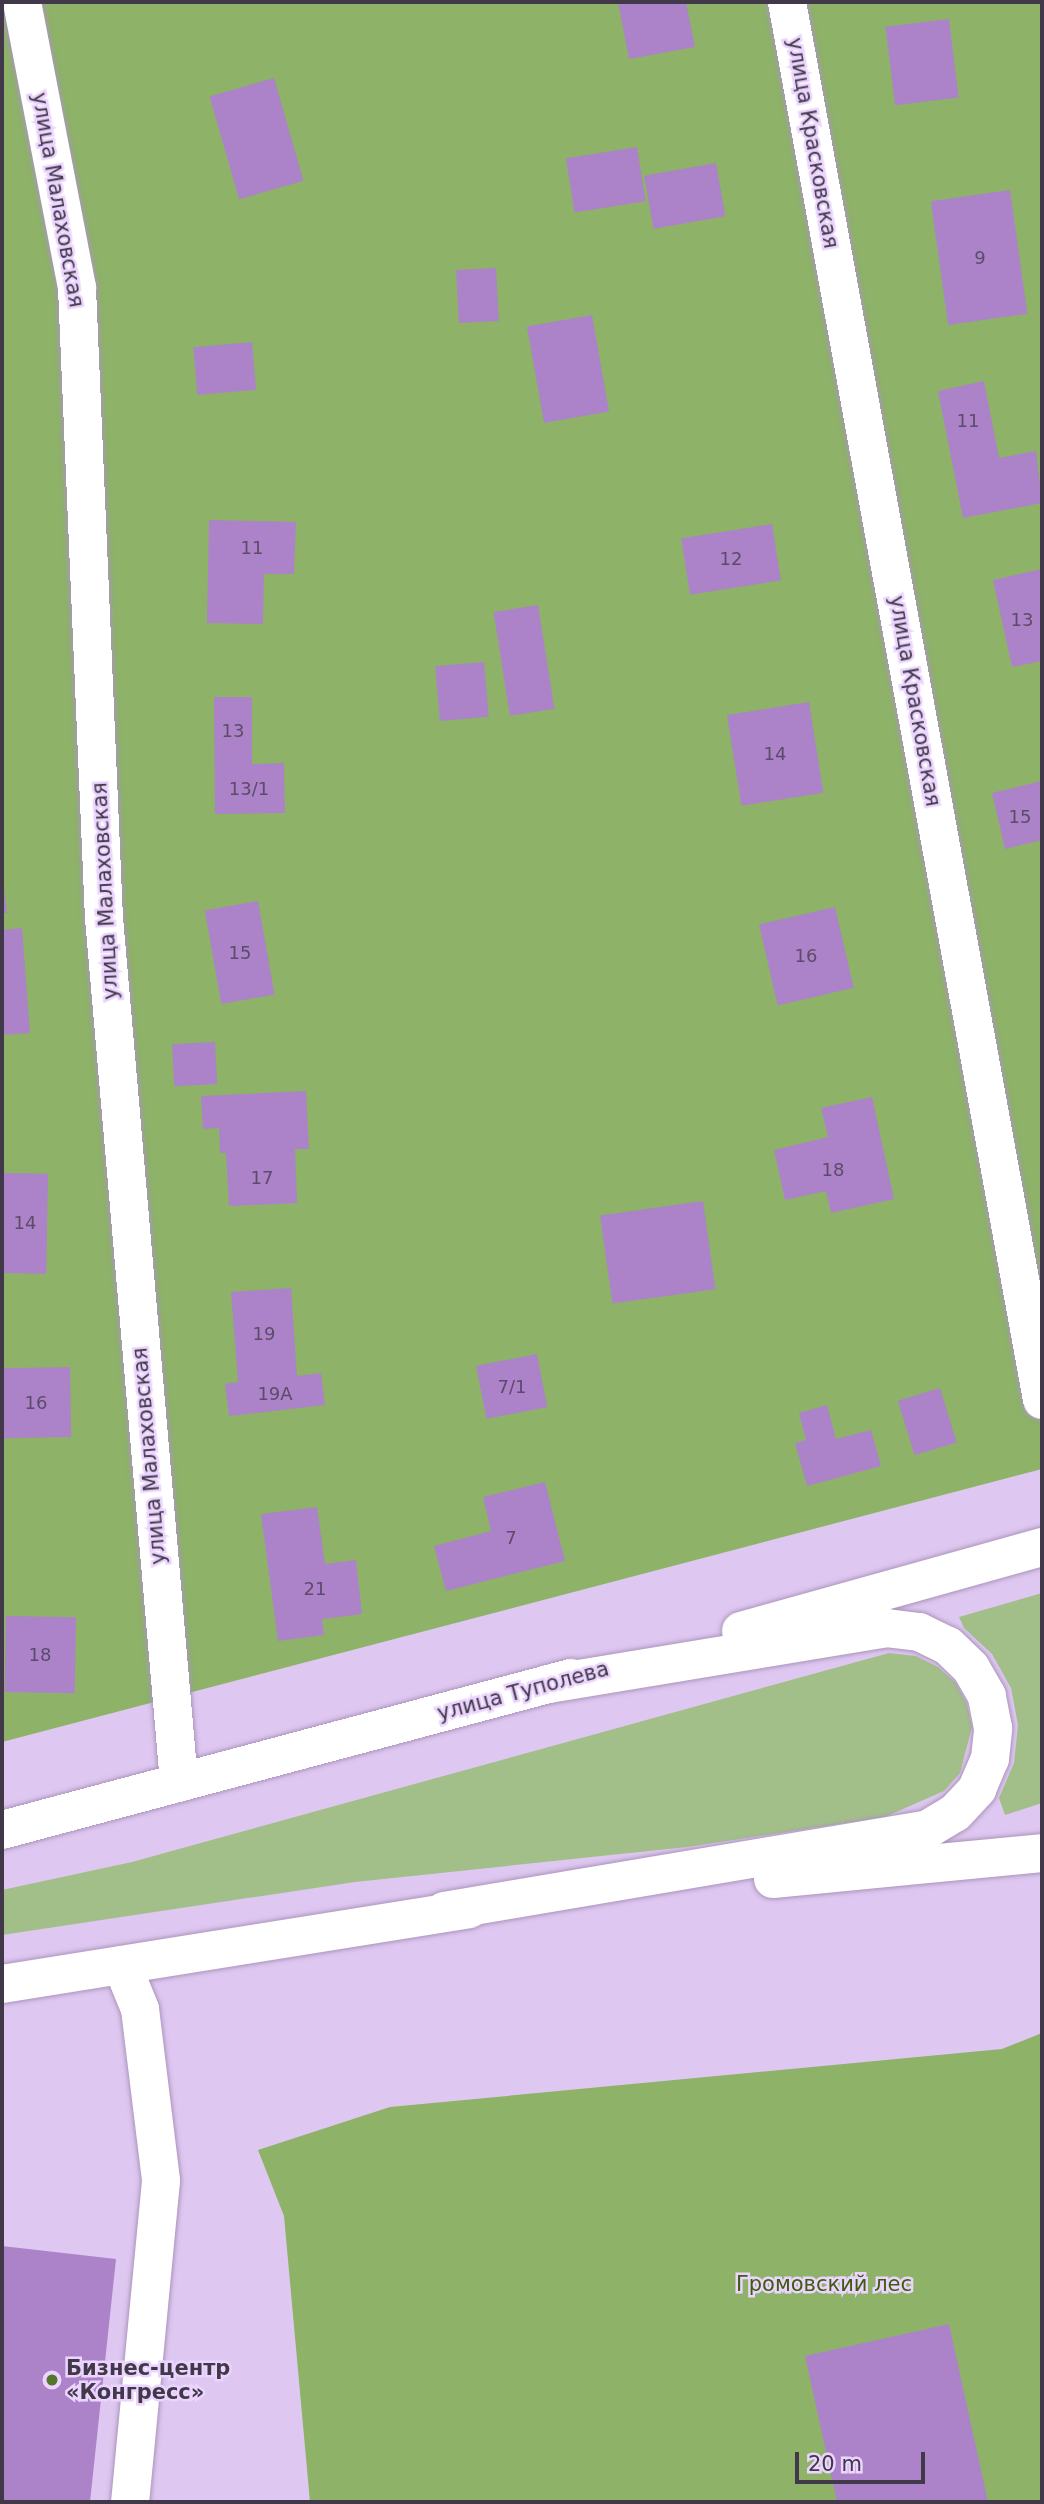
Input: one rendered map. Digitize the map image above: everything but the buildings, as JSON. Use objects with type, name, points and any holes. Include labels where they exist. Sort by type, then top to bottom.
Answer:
[{"type":"main road","name":"улица Малаховская","points":[[22,2],[77,288],[104,918],[179,1783]]},
{"type":"main road","name":"улица Красковская","points":[[788,2],[1042,1401]]},
{"type":"main road","name":"улица Туполева","points":[[2,1830],[548,1685],[1042,1547]]},
{"type":"main road","points":[[2,1984],[928,1829],[955,1813],[977,1789],[990,1759],[993,1728],[987,1696],[971,1668],[948,1646],[919,1632],[887,1628],[548,1685]]},
{"type":"main road","points":[[444,1911],[1042,1853]]},
{"type":"main road","points":[[122,1965],[140,2009],[161,2181],[130,2502]]},
{"type":"green space","points":[[2,2],[1042,2],[1042,1469],[2,1742]]},
{"type":"green space","points":[[1042,1593],[1042,1803],[1005,1815],[999,1798],[1014,1763],[1018,1725],[1011,1688],[992,1654],[964,1628],[959,1617]]},
{"type":"green space","points":[[889,1653],[916,1656],[938,1667],[956,1683],[967,1704],[972,1727],[960,1773],[944,1791],[885,1817],[687,1847],[355,1882],[2,1935],[2,1890],[132,1862]]},
{"type":"green space","name":"Громовский лес","points":[[1042,2033],[1042,2502],[310,2502],[284,2216],[258,2150],[390,2107],[1002,2049]]},
{"type":"place","name":"Бизнес-центр «Конгресс»","points":[[52,2380]]}]
